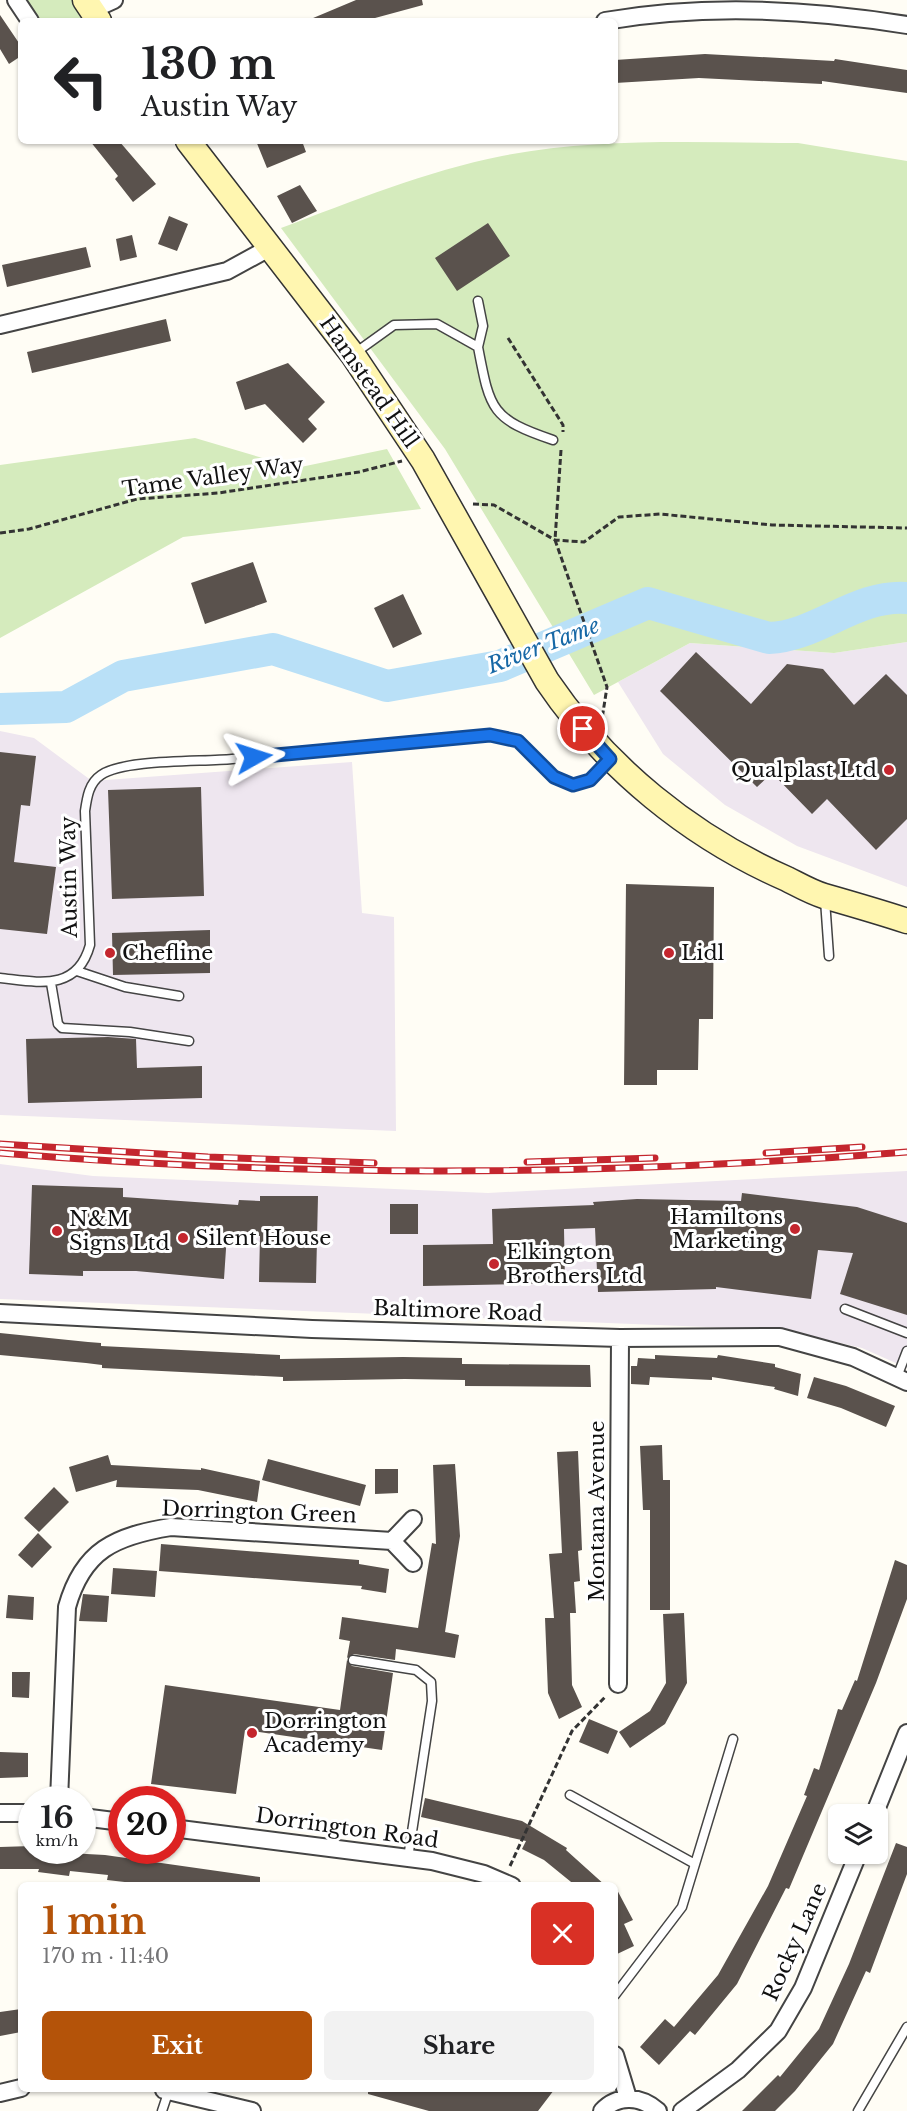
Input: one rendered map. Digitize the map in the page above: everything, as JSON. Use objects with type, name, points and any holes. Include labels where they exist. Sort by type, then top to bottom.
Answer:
[{"type":"main road","name":"Hamstead Hill","points":[[190,144],[352,355],[445,499],[500,595],[523,642],[547,681],[567,711],[610,759],[647,792],[699,832],[755,865],[825,896],[907,921]]},
{"type":"street","points":[[16,0],[28,18]]},
{"type":"street","points":[[92,10],[114,0]]},
{"type":"street","points":[[614,18],[649,7],[779,13],[907,25]]},
{"type":"street","points":[[0,325],[227,272],[271,247]]},
{"type":"street","name":"Baltimore Road","points":[[0,1313],[312,1329],[620,1338],[780,1337],[853,1358],[902,1379]]},
{"type":"street","name":"Montana Avenue","points":[[618,1684],[620,1338]]},
{"type":"street","points":[[413,1519],[392,1541],[413,1563]]},
{"type":"street","name":"Dorrington Green","points":[[60,1786],[67,1608],[74,1582],[88,1563],[109,1545],[136,1532],[171,1527],[392,1541]]},
{"type":"street","points":[[878,1804],[907,1733]]},
{"type":"street","points":[[0,1813],[18,1814]]},
{"type":"street","name":"Dorrington Road","points":[[186,1830],[408,1858],[484,1874],[502,1882]]},
{"type":"street","name":"Rocky Lane","points":[[682,2111],[738,2070],[778,2031],[803,1988],[854,1864]]},
{"type":"street","points":[[618,2065],[628,2098]]},
{"type":"street","points":[[0,2093],[18,2089]]},
{"type":"street","points":[[174,2092],[252,2111]]},
{"type":"street","points":[[602,2111],[609,2104],[628,2098],[643,2101],[658,2111]]},
{"type":"lane","points":[[478,301],[483,326],[477,347],[483,377],[496,413],[518,429],[553,440]]},
{"type":"lane","points":[[352,355],[394,325],[438,324],[477,347]]},
{"type":"lane","name":"Austin Way","points":[[77,971],[86,960],[90,945],[85,811],[87,795],[93,782],[102,774],[123,766],[230,759],[490,735],[518,741],[554,777],[573,785],[590,780],[610,759]]},
{"type":"lane","points":[[825,896],[829,956]]},
{"type":"lane","points":[[0,978],[51,983],[77,971],[125,987],[179,996]]},
{"type":"lane","points":[[51,983],[58,1024],[62,1028],[130,1032],[189,1041]]},
{"type":"lane","points":[[845,1309],[907,1333]]},
{"type":"lane","points":[[902,1379],[907,1351]]},
{"type":"lane","points":[[353,1660],[416,1670],[430,1682],[432,1701],[408,1858]]},
{"type":"lane","points":[[618,1991],[682,1907],[733,1739]]},
{"type":"lane","points":[[570,1795],[695,1864]]},
{"type":"lane","points":[[858,2111],[907,2027]]},
{"type":"lane","points":[[162,2111],[166,2092]]},
{"type":"path","points":[[508,338],[563,425],[562,436]]},
{"type":"path","points":[[561,448],[555,540],[607,687]]},
{"type":"path","name":"Tame Valley Way","points":[[0,533],[29,529],[137,499],[218,493],[396,465],[404,460]]},
{"type":"path","points":[[445,499],[464,489],[474,506],[494,505],[555,540],[584,542],[619,517],[660,514],[772,525],[907,528]]},
{"type":"path","points":[[508,1882],[572,1731],[618,1684]]},
{"type":"shaded area","points":[[907,642],[907,887],[797,846],[725,805],[663,754],[618,682],[690,643],[834,653]]},
{"type":"shaded area","points":[[0,731],[34,738],[92,781],[352,762],[362,913],[394,917],[396,1131],[0,1115]]},
{"type":"shaded area","points":[[0,1164],[93,1176],[488,1193],[907,1171],[907,1368],[862,1348],[785,1330],[0,1299]]},
{"type":"green space","points":[[23,0],[72,0],[84,18],[34,18]]},
{"type":"green space","points":[[650,142],[798,143],[907,161],[907,642],[834,653],[690,643],[594,695],[445,449],[281,228],[390,188],[474,162],[539,150]]},
{"type":"green space","points":[[195,438],[296,468],[387,449],[421,509],[183,537],[0,638],[0,465]]},
{"type":"building","points":[[356,0],[422,0],[423,5],[375,18],[313,18]]},
{"type":"building","points":[[0,15],[18,42],[18,58],[9,64],[0,49]]},
{"type":"building","points":[[705,54],[834,61],[835,59],[907,70],[907,93],[822,81],[822,84],[699,78],[618,83],[618,60]]},
{"type":"building","points":[[92,144],[122,144],[156,184],[133,202],[115,179],[118,176]]},
{"type":"building","points":[[257,144],[303,144],[306,152],[267,168]]},
{"type":"building","points":[[300,185],[317,211],[292,223],[277,196]]},
{"type":"building","points":[[169,216],[188,224],[177,251],[158,244]]},
{"type":"building","points":[[488,223],[510,256],[457,291],[435,258]]},
{"type":"building","points":[[132,235],[137,257],[120,261],[116,239]]},
{"type":"building","points":[[86,247],[91,267],[7,287],[2,265]]},
{"type":"building","points":[[166,319],[171,341],[32,373],[27,352]]},
{"type":"building","points":[[288,363],[325,402],[308,419],[317,429],[303,443],[265,404],[245,410],[236,382]]},
{"type":"building","points":[[253,562],[267,602],[205,624],[191,583]]},
{"type":"building","points":[[403,594],[422,634],[393,648],[374,608]]},
{"type":"building","points":[[696,652],[751,704],[787,664],[823,669],[854,705],[886,674],[907,695],[907,819],[876,850],[827,799],[812,814],[772,773],[757,787],[660,691]]},
{"type":"building","points":[[0,752],[36,756],[30,806],[21,805],[14,862],[56,867],[47,934],[0,929]]},
{"type":"building","points":[[201,787],[204,896],[112,899],[108,790]]},
{"type":"building","name":"Lidl","points":[[626,884],[714,887],[713,1019],[699,1019],[698,1070],[657,1070],[657,1085],[624,1085]]},
{"type":"building","points":[[210,930],[210,973],[113,975],[112,933]]},
{"type":"building","points":[[108,1037],[136,1039],[137,1068],[202,1066],[202,1098],[28,1103],[26,1039]]},
{"type":"building","points":[[32,1185],[123,1188],[123,1197],[238,1205],[239,1200],[260,1201],[260,1196],[318,1196],[316,1283],[259,1282],[260,1236],[227,1234],[224,1279],[136,1271],[83,1271],[83,1276],[29,1274]]},
{"type":"building","points":[[742,1193],[857,1207],[907,1223],[907,1315],[840,1294],[853,1253],[818,1250],[811,1299],[716,1287],[716,1289],[598,1292],[595,1228],[564,1229],[565,1283],[423,1286],[423,1245],[493,1244],[492,1209],[594,1205],[593,1202],[637,1199],[741,1201]]},
{"type":"building","points":[[390,1204],[418,1204],[418,1234],[390,1234]]},
{"type":"building","points":[[0,1333],[101,1343],[101,1346],[280,1355],[280,1359],[462,1358],[462,1364],[590,1365],[591,1387],[465,1386],[465,1380],[283,1381],[283,1377],[102,1368],[102,1365],[0,1355]]},
{"type":"building","points":[[655,1355],[717,1358],[718,1355],[775,1364],[775,1367],[801,1374],[798,1396],[774,1389],[775,1387],[712,1377],[712,1380],[650,1377],[649,1385],[631,1384],[631,1366],[637,1366],[638,1358],[655,1359]]},
{"type":"building","points":[[814,1377],[846,1386],[895,1406],[886,1427],[841,1408],[807,1398]]},
{"type":"building","points":[[662,1445],[663,1480],[670,1480],[670,1610],[650,1610],[650,1510],[643,1510],[640,1446]]},
{"type":"building","points":[[578,1451],[582,1550],[578,1551],[580,1581],[574,1582],[576,1613],[570,1613],[572,1685],[582,1707],[559,1719],[548,1693],[545,1618],[554,1618],[549,1554],[562,1553],[557,1452]]},
{"type":"building","points":[[108,1455],[111,1465],[201,1470],[201,1468],[260,1481],[257,1502],[198,1490],[116,1487],[117,1480],[76,1492],[69,1467]]},
{"type":"building","points":[[268,1459],[366,1485],[360,1506],[262,1480]]},
{"type":"building","points":[[455,1464],[460,1536],[445,1632],[459,1635],[455,1658],[396,1649],[395,1660],[354,1654],[347,1658],[350,1641],[339,1639],[342,1617],[418,1628],[432,1543],[436,1544],[433,1465]]},
{"type":"building","points":[[375,1469],[398,1469],[398,1493],[375,1494]]},
{"type":"building","points":[[54,1487],[69,1502],[39,1532],[24,1518]]},
{"type":"building","points":[[38,1533],[52,1547],[32,1568],[18,1555]]},
{"type":"building","points":[[161,1544],[359,1560],[359,1564],[389,1569],[386,1593],[361,1589],[362,1586],[159,1571]]},
{"type":"building","points":[[895,1560],[907,1565],[907,1599],[876,1683],[789,1889],[786,1888],[737,1984],[695,2035],[690,2031],[659,2065],[640,2047],[665,2019],[674,2027],[718,1975],[768,1886],[807,1796],[804,1795],[814,1768],[819,1770],[838,1709],[842,1710],[855,1680],[857,1681]]},
{"type":"building","points":[[113,1568],[157,1571],[155,1597],[111,1594]]},
{"type":"building","points":[[83,1594],[109,1596],[107,1622],[79,1621]]},
{"type":"building","points":[[8,1595],[34,1597],[33,1620],[6,1618]]},
{"type":"building","points":[[684,1613],[687,1683],[665,1724],[630,1748],[619,1732],[650,1711],[666,1683],[663,1614]]},
{"type":"building","points":[[347,1660],[352,1666],[393,1673],[382,1750],[245,1730],[236,1794],[186,1788],[186,1786],[151,1784],[165,1685],[340,1710]]},
{"type":"building","points":[[12,1672],[30,1672],[29,1698],[12,1697]]},
{"type":"building","points":[[589,1719],[618,1731],[608,1754],[579,1742]]},
{"type":"building","points":[[0,1752],[28,1753],[28,1777],[0,1778]]},
{"type":"building","points":[[425,1798],[522,1821],[567,1848],[566,1850],[602,1882],[571,1882],[544,1860],[522,1849],[526,1841],[421,1817]]},
{"type":"building","points":[[896,1843],[907,1847],[907,1874],[870,1973],[866,1971],[833,2044],[795,2091],[775,2111],[742,2111],[778,2075],[780,2077],[819,2029],[849,1964]]},
{"type":"building","points":[[18,1846],[18,1864],[96,1864],[96,1855],[105,1855],[108,1855],[108,1864],[168,1864],[260,1877],[260,1882],[125,1882],[107,1880],[108,1875],[70,1871],[69,1876],[38,1872],[39,1869],[0,1869],[0,1847]]},
{"type":"building","points":[[618,1892],[633,1920],[624,1924],[634,1946],[618,1954]]},
{"type":"building","points":[[18,2009],[18,2033],[0,2036],[0,2012]]},
{"type":"building","points":[[368,2092],[552,2092],[538,2111],[429,2111],[368,2094]]},
{"type":"waterway","name":"River Tame","points":[[0,709],[66,707],[123,676],[273,649],[387,686],[500,666],[648,603],[769,638],[787,636],[871,602],[888,598],[907,598]]},
{"type":"railway","points":[[0,1144],[208,1157],[374,1163]]},
{"type":"railway","points":[[766,1153],[862,1147]]},
{"type":"railway","points":[[0,1153],[227,1167],[454,1171],[680,1166],[907,1152]]},
{"type":"railway","points":[[527,1162],[655,1158]]},
{"type":"place","name":"Qualplast Ltd","points":[[889,770]]},
{"type":"place","name":"Chefline","points":[[110,953]]},
{"type":"place","name":"Lidl","points":[[669,953]]},
{"type":"place","name":"Hamiltons Marketing","points":[[795,1229]]},
{"type":"place","name":"N&M Signs Ltd","points":[[57,1231]]},
{"type":"place","name":"Silent House","points":[[183,1238]]},
{"type":"place","name":"Elkington Brothers Ltd","points":[[494,1264]]},
{"type":"place","name":"Dorrington Academy","points":[[252,1733]]},
{"type":"route","points":[[254,757],[444,737],[490,735],[518,741],[554,777],[573,785],[590,780],[610,759],[583,729]]}]
